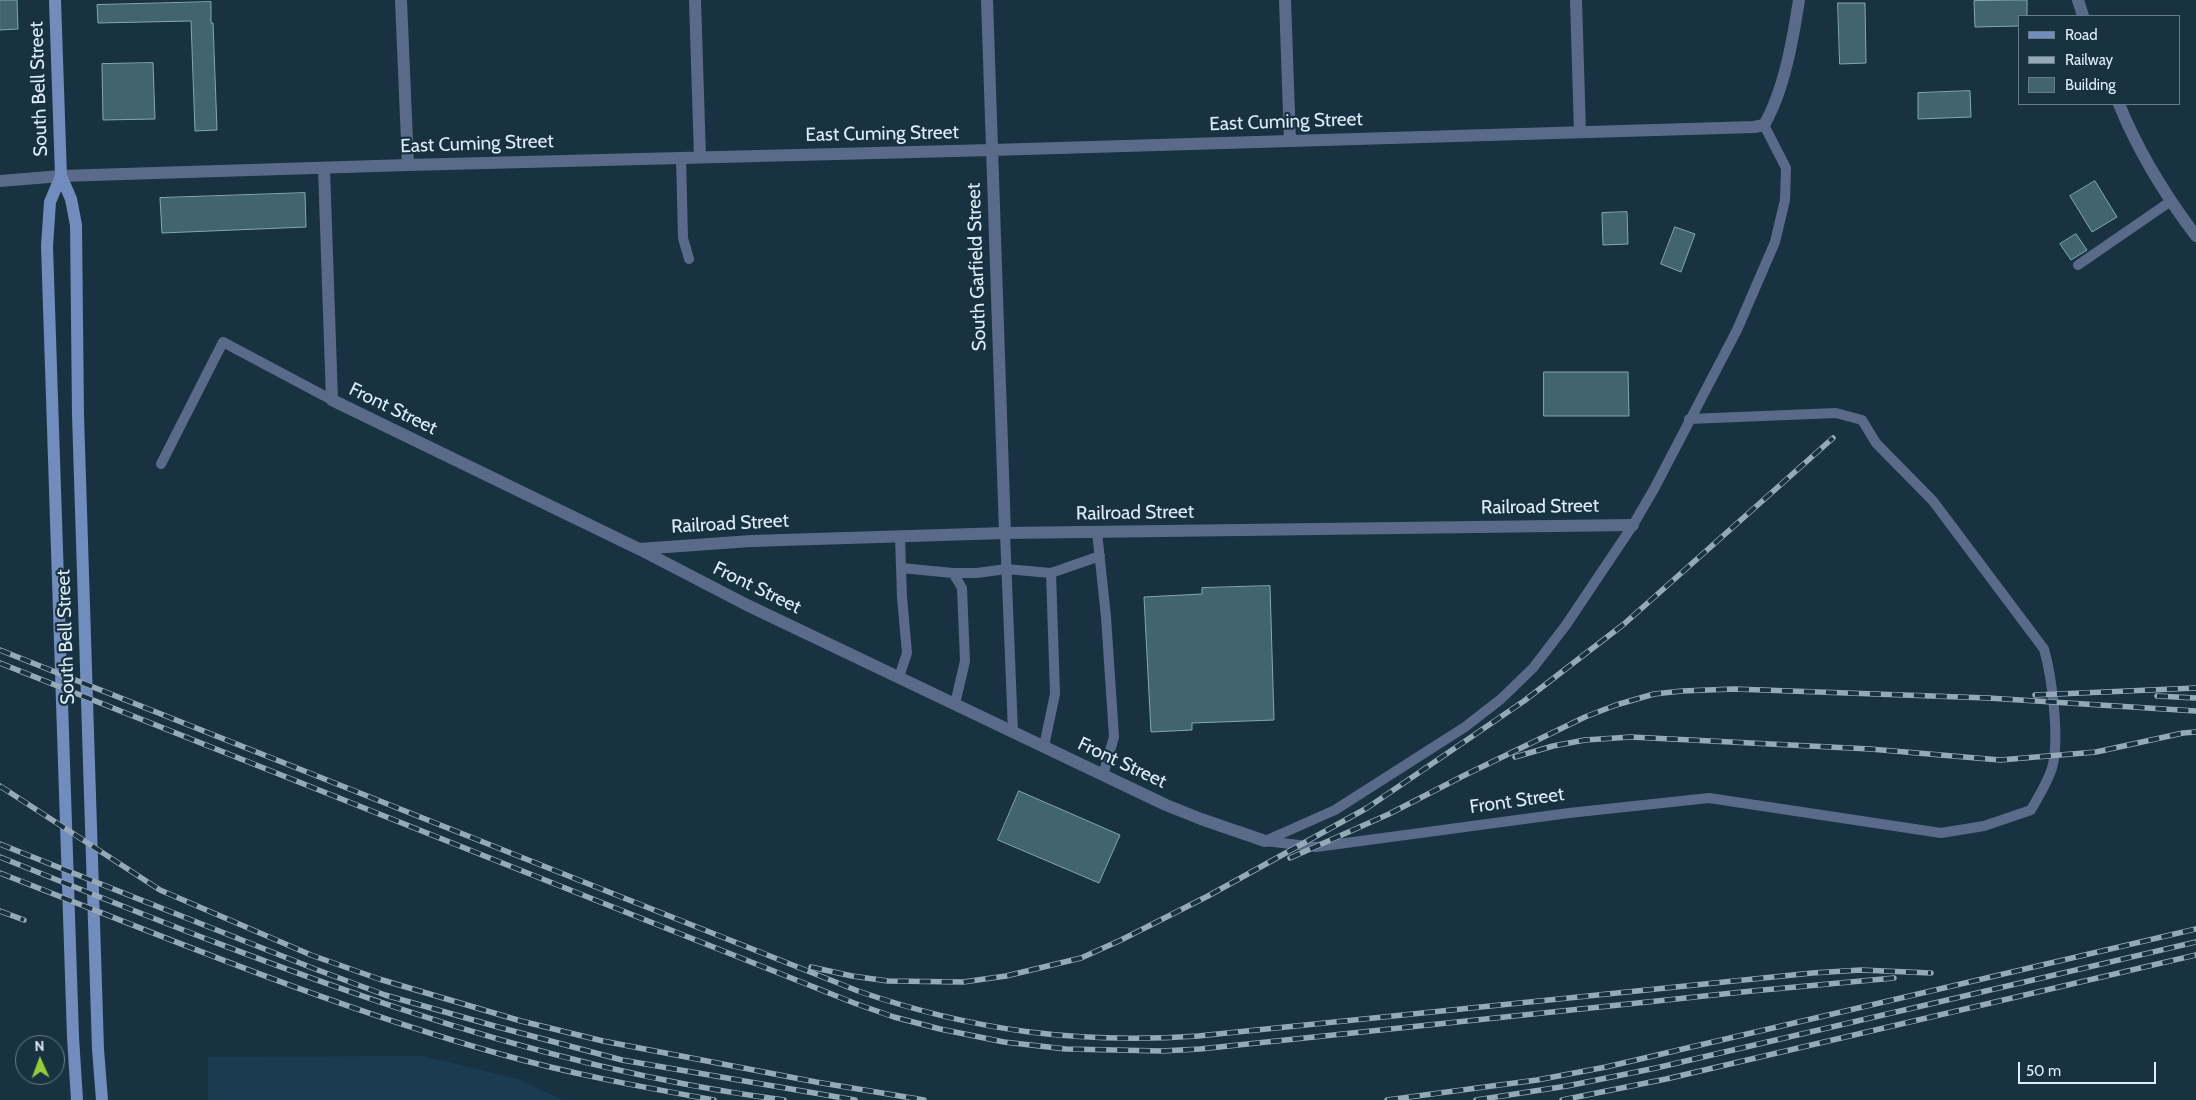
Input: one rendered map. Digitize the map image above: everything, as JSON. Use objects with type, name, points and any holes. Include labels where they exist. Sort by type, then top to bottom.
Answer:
[{"type":"main road","name":"South Bell Street","points":[[55,0],[61,176],[71,199],[76,226],[78,415],[98,1049],[102,1100]]},
{"type":"main road","name":"South Bell Street","points":[[61,176],[50,202],[48,220],[73,1037],[77,1100]]},
{"type":"street","points":[[401,0],[408,165]]},
{"type":"street","points":[[695,0],[700,156]]},
{"type":"street","name":"South Garfield Street","points":[[987,0],[1005,533]]},
{"type":"street","points":[[1285,0],[1290,140]]},
{"type":"street","points":[[1576,0],[1580,132]]},
{"type":"street","points":[[1764,124],[1778,92],[1799,0]]},
{"type":"street","points":[[2078,0],[2083,15]]},
{"type":"street","points":[[2118,105],[2134,137],[2171,201],[2196,236]]},
{"type":"street","name":"East Cuming Street","points":[[0,181],[61,176],[700,156],[992,150],[1736,128],[1764,124]]},
{"type":"street","points":[[324,168],[332,400]]},
{"type":"street","name":"Front Street","points":[[332,400],[639,549],[747,605],[1103,775],[1201,819],[1265,841]]},
{"type":"street","name":"Railroad Street","points":[[639,549],[752,541],[1005,533],[1633,525]]},
{"type":"lane","points":[[1265,841],[1335,810],[1466,727],[1501,699],[1533,668],[1566,625],[1633,525],[1737,330],[1775,242],[1785,200],[1786,168],[1764,124]]},
{"type":"lane","points":[[681,157],[683,238],[689,259]]},
{"type":"lane","points":[[2078,265],[2171,201]]},
{"type":"lane","points":[[161,464],[223,342],[332,400]]},
{"type":"lane","name":"Front Street","points":[[1265,841],[1316,847],[1569,813],[1709,798],[1941,832],[1984,826],[2031,810],[2052,769],[2054,750],[2050,672],[2044,648],[1933,502],[1876,443],[1862,420],[1836,413],[1689,419]]},
{"type":"lane","points":[[1098,532],[1114,737],[1103,775]]},
{"type":"lane","points":[[1005,533],[1013,732]]},
{"type":"lane","points":[[899,677],[907,653],[900,536]]},
{"type":"lane","points":[[901,568],[954,573],[1006,569],[1052,573],[1100,556]]},
{"type":"lane","points":[[954,573],[962,588],[964,661],[955,704]]},
{"type":"lane","points":[[1044,746],[1056,694],[1052,573]]},
{"type":"shaded area","points":[[422,1056],[518,1079],[563,1100],[208,1100],[208,1057]]},
{"type":"building","points":[[0,0],[17,0],[18,29],[0,30]]},
{"type":"building","points":[[2027,0],[2027,15],[2018,15],[2018,26],[1975,27],[1974,1]]},
{"type":"building","points":[[211,2],[217,130],[195,131],[191,21],[98,23],[97,5]]},
{"type":"building","points":[[1838,3],[1865,3],[1866,63],[1840,64]]},
{"type":"building","points":[[153,63],[155,119],[103,120],[102,64]]},
{"type":"building","points":[[1970,91],[1971,117],[1918,119],[1918,93]]},
{"type":"building","points":[[2095,181],[2117,217],[2092,232],[2070,196]]},
{"type":"building","points":[[305,193],[306,227],[162,233],[160,198]]},
{"type":"building","points":[[1627,212],[1628,244],[1603,245],[1602,213]]},
{"type":"building","points":[[1675,227],[1695,234],[1681,272],[1661,264]]},
{"type":"building","points":[[2076,234],[2087,250],[2071,260],[2060,244]]},
{"type":"building","points":[[1544,372],[1628,372],[1629,416],[1544,416]]},
{"type":"building","points":[[1270,586],[1274,720],[1192,723],[1192,730],[1151,732],[1144,597],[1202,594],[1202,588]]},
{"type":"building","points":[[1019,791],[1120,835],[1099,883],[998,840]]},
{"type":"railway","points":[[811,967],[852,976],[888,981],[963,982],[1006,976],[1081,958],[1208,896],[1367,808],[1524,701],[1624,624],[1833,438]]},
{"type":"railway","points":[[0,650],[858,991],[901,1005],[984,1025],[1067,1036],[1110,1038],[1198,1036],[1812,973],[1861,970],[1931,973]]},
{"type":"railway","points":[[0,663],[854,1003],[894,1017],[940,1029],[1004,1042],[1066,1049],[1162,1051],[1200,1049],[1752,991],[1894,978]]},
{"type":"railway","points":[[2035,695],[2196,688]]},
{"type":"railway","points":[[1290,858],[1389,814],[1585,717],[1616,705],[1654,694],[1734,689],[1988,698],[2196,711]]},
{"type":"railway","points":[[2157,696],[2196,698]]},
{"type":"railway","points":[[1515,757],[1553,746],[1585,740],[1631,737],[1870,749],[2000,760],[2096,752],[2183,733],[2196,732]]},
{"type":"railway","points":[[0,786],[160,890],[311,955],[379,979],[521,1021],[603,1041],[816,1082],[924,1100]]},
{"type":"railway","points":[[0,844],[385,995],[622,1060],[855,1100]]},
{"type":"railway","points":[[0,857],[288,970],[385,1004],[482,1034],[581,1061],[682,1083],[784,1100]]},
{"type":"railway","points":[[0,873],[248,970],[436,1035],[553,1068],[714,1100]]},
{"type":"railway","points":[[0,911],[24,920]]},
{"type":"railway","points":[[1387,1100],[1537,1080],[1606,1067],[2196,929]]},
{"type":"railway","points":[[1476,1100],[1567,1086],[1656,1068],[2196,942]]},
{"type":"railway","points":[[1562,1100],[1666,1079],[2196,955]]}]
